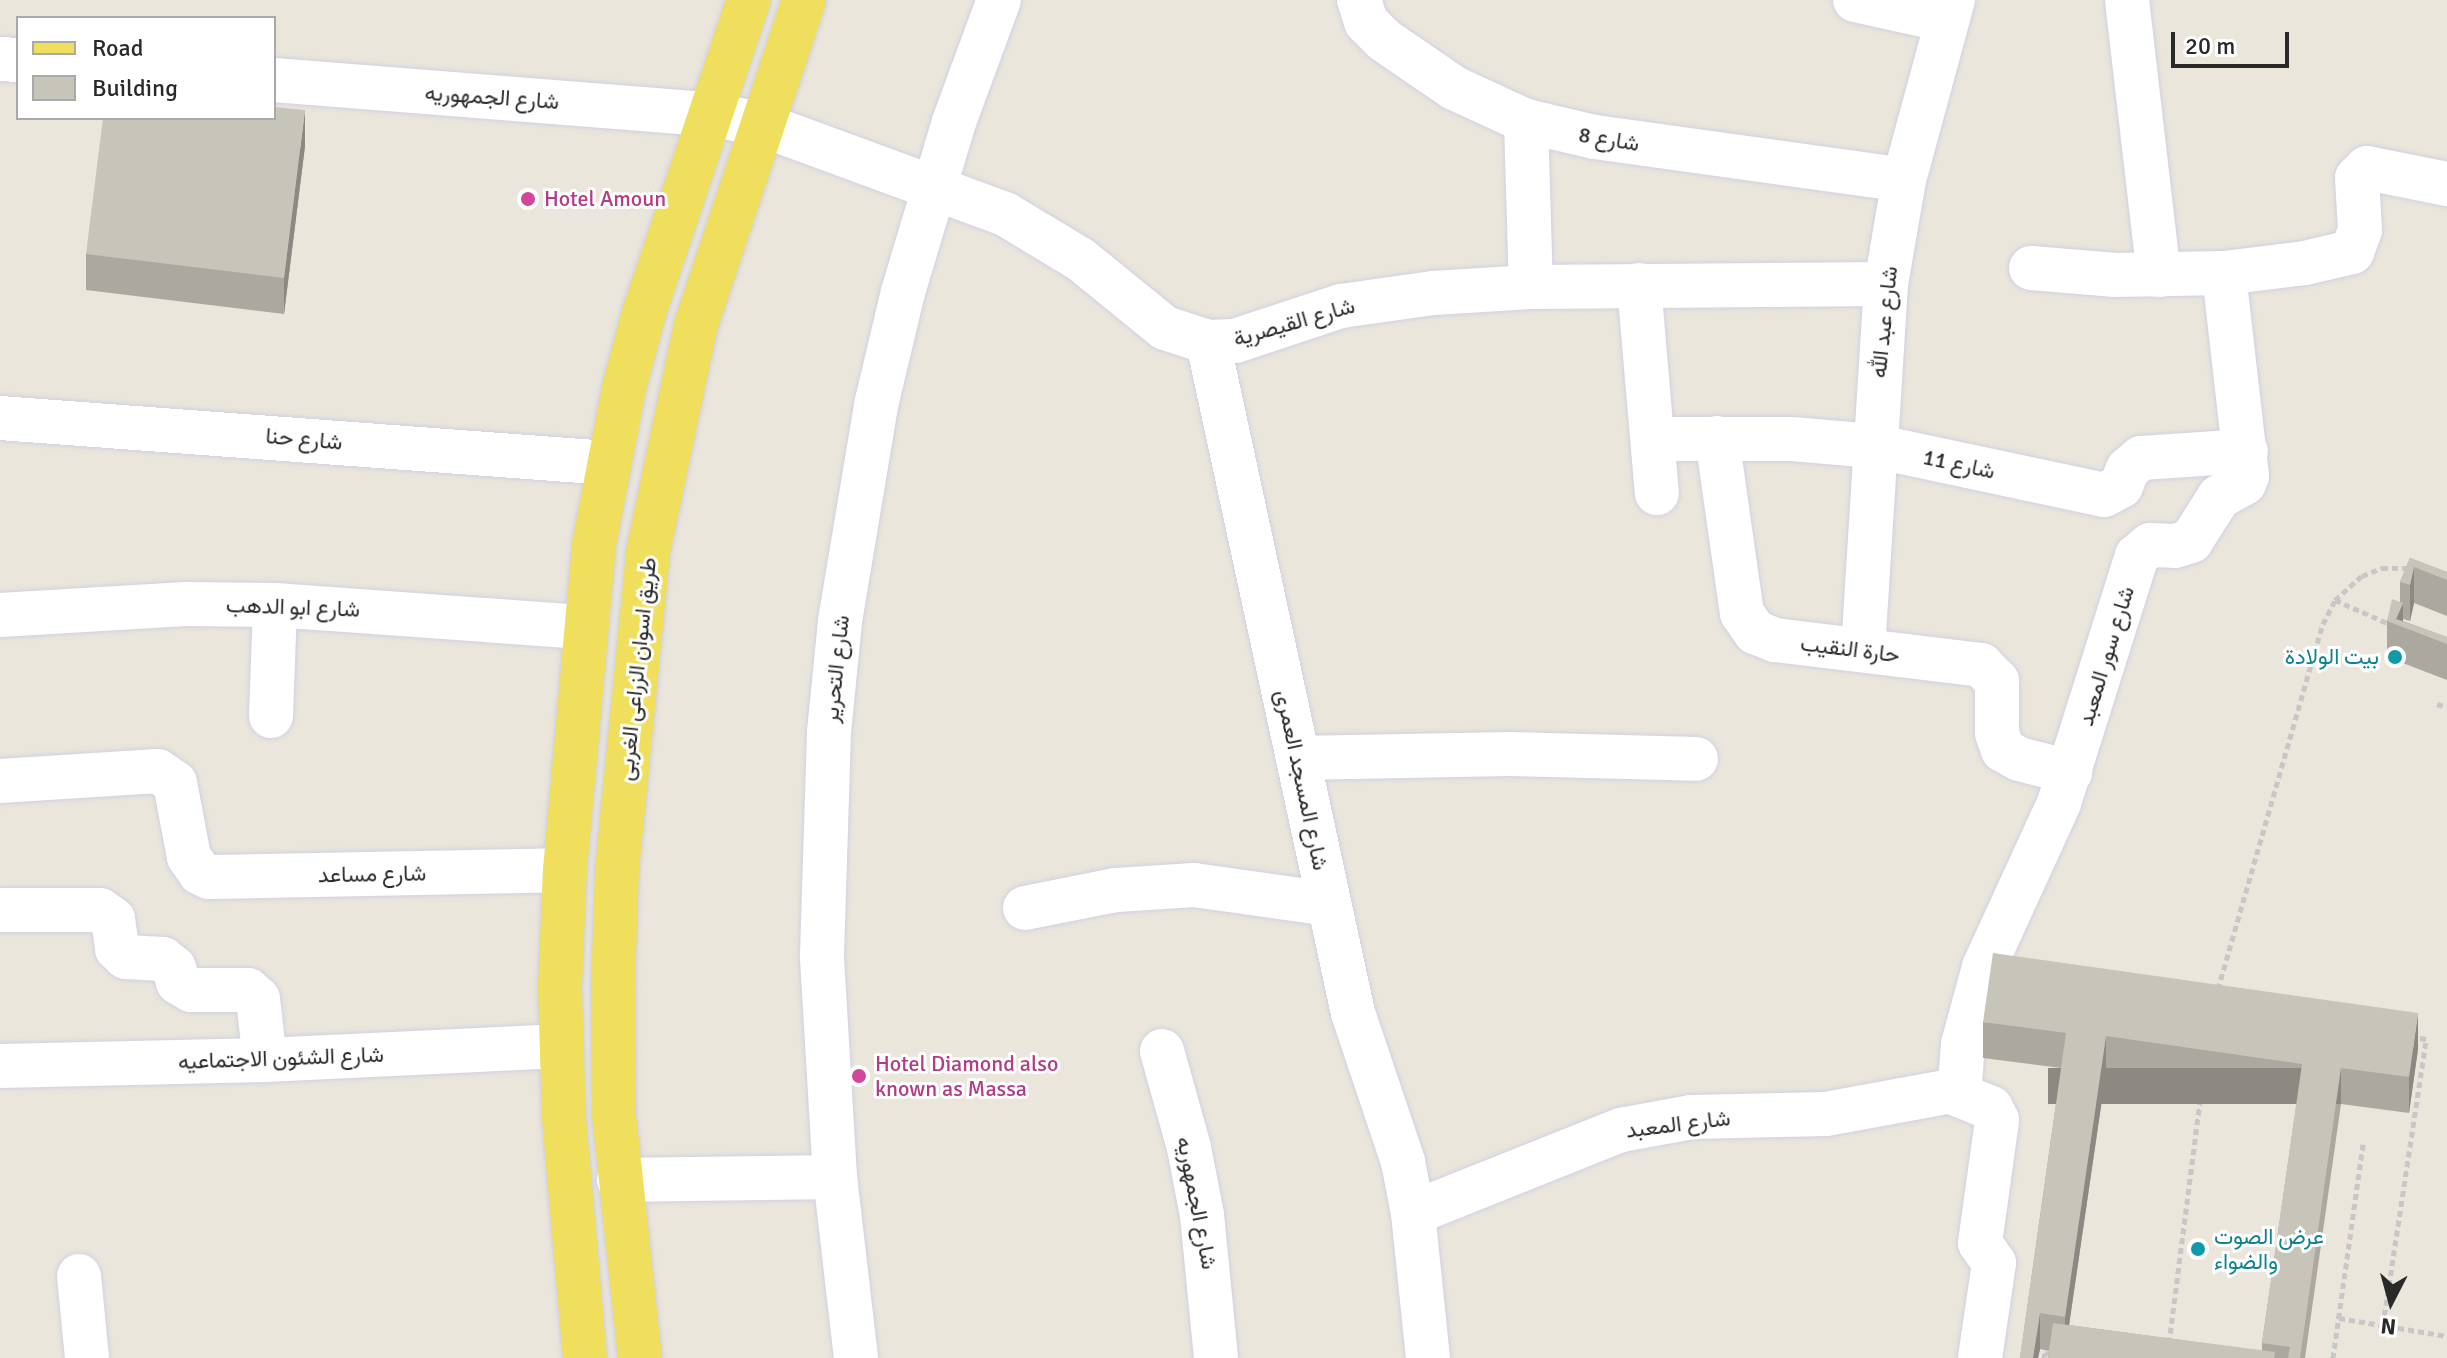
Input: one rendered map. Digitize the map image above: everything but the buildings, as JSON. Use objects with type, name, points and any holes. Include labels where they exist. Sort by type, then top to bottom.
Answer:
[{"type":"main road","points":[[585,1358],[564,1117],[561,1046],[565,870],[594,545],[608,463],[644,313],[749,0]]},
{"type":"main road","name":"طريق اسوان الزراعى الغربى","points":[[640,1358],[619,1180],[613,1057],[615,913],[648,552],[696,325],[760,124],[804,0]]},
{"type":"main road","points":[[594,545],[648,552]]},
{"type":"street","name":"شارع التحرير","points":[[856,1358],[835,1177],[822,955],[829,732],[842,605],[874,416],[903,292],[934,185],[999,0]]},
{"type":"street","name":"شارع 8","points":[[1359,0],[1366,22],[1384,40],[1466,94],[1526,121],[1595,137],[1904,180]]},
{"type":"street","points":[[1855,0],[1950,10]]},
{"type":"street","points":[[2127,0],[2159,275]]},
{"type":"street","name":"شارع عبد الله","points":[[1863,650],[1886,284],[1904,180],[1950,10]]},
{"type":"street","name":"شارع الجمهوريه","points":[[276,80],[709,114]]},
{"type":"street","name":"شارع القيصرية","points":[[709,114],[760,124],[934,185],[1005,214],[1044,235],[1103,276],[1165,328],[1208,342],[1235,341],[1341,306],[1383,298],[1531,287],[1886,284]]},
{"type":"street","points":[[1526,121],[1531,287]]},
{"type":"street","points":[[2031,268],[2159,275],[2224,273],[2305,263],[2352,252],[2360,230],[2357,178],[2367,168],[2447,184]]},
{"type":"street","name":"شارع سور المعبد","points":[[1957,1090],[1963,1044],[1984,967],[2035,863],[2070,772],[2137,556],[2150,545],[2175,546],[2191,541],[2219,497],[2244,483],[2246,451],[2224,273]]},
{"type":"street","points":[[1639,285],[1657,493]]},
{"type":"street","name":"شارع المسجد العمرى","points":[[1208,342],[1353,1013],[1403,1162],[1413,1213],[1428,1358]]},
{"type":"street","name":"شارع حنا","points":[[0,418],[608,463]]},
{"type":"street","name":"حارة النقيب","points":[[1717,438],[1742,613],[1755,632],[1775,640],[1988,669],[1997,681],[1997,733],[2003,750],[2019,759],[2070,772]]},
{"type":"street","name":"شارع 11","points":[[1653,439],[1792,439],[1874,446],[2104,495],[2121,486],[2128,469],[2141,458],[2246,451]]},
{"type":"street","name":"شارع ابو الدهب","points":[[0,615],[186,604],[275,605],[585,627]]},
{"type":"street","points":[[271,716],[275,605]]},
{"type":"street","points":[[1298,758],[1510,754],[1696,759]]},
{"type":"street","name":"شارع مساعد","points":[[0,781],[158,771],[169,776],[178,791],[189,857],[200,873],[219,877],[565,870]]},
{"type":"street","points":[[1025,908],[1116,890],[1194,885],[1329,904]]},
{"type":"street","points":[[0,910],[100,910],[113,919],[117,949],[126,957],[169,963],[178,982],[191,990],[248,990],[258,999],[265,1060]]},
{"type":"street","name":"شارع الشئون الاجتماعيه","points":[[0,1066],[265,1060],[561,1046]]},
{"type":"street","name":"شارع الجمهوريه","points":[[1162,1051],[1189,1148],[1202,1215],[1212,1282],[1216,1358]]},
{"type":"street","points":[[1957,1090],[1963,1099],[1991,1108],[1997,1120],[1980,1243],[1994,1263],[1980,1358]]},
{"type":"street","name":"شارع المعبد","points":[[1413,1213],[1621,1130],[1692,1117],[1826,1114],[1957,1090]]},
{"type":"street","points":[[619,1180],[835,1177]]},
{"type":"street","points":[[79,1276],[87,1358]]},
{"type":"path","points":[[2217,993],[2310,662],[2335,600],[2362,576],[2382,568],[2420,570]]},
{"type":"path","points":[[2335,600],[2397,627]]},
{"type":"path","points":[[2437,704],[2447,707]]},
{"type":"path","points":[[2383,1325],[2426,1039],[2411,1037]]},
{"type":"path","points":[[2167,1358],[2202,1086]]},
{"type":"path","points":[[2333,1358],[2363,1144]]},
{"type":"path","points":[[2339,1318],[2447,1336]]},
{"type":"path","points":[[2044,1358],[2045,1353],[2057,1355]]},
{"type":"place","name":"Hotel Amoun","points":[[528,199]]},
{"type":"place","name":"بيت الولادة","points":[[2395,657]]},
{"type":"place","name":"Hotel Diamond also known as Massa","points":[[859,1076]]},
{"type":"place","name":"عرض الصوت والضواء","points":[[2198,1249]]}]
